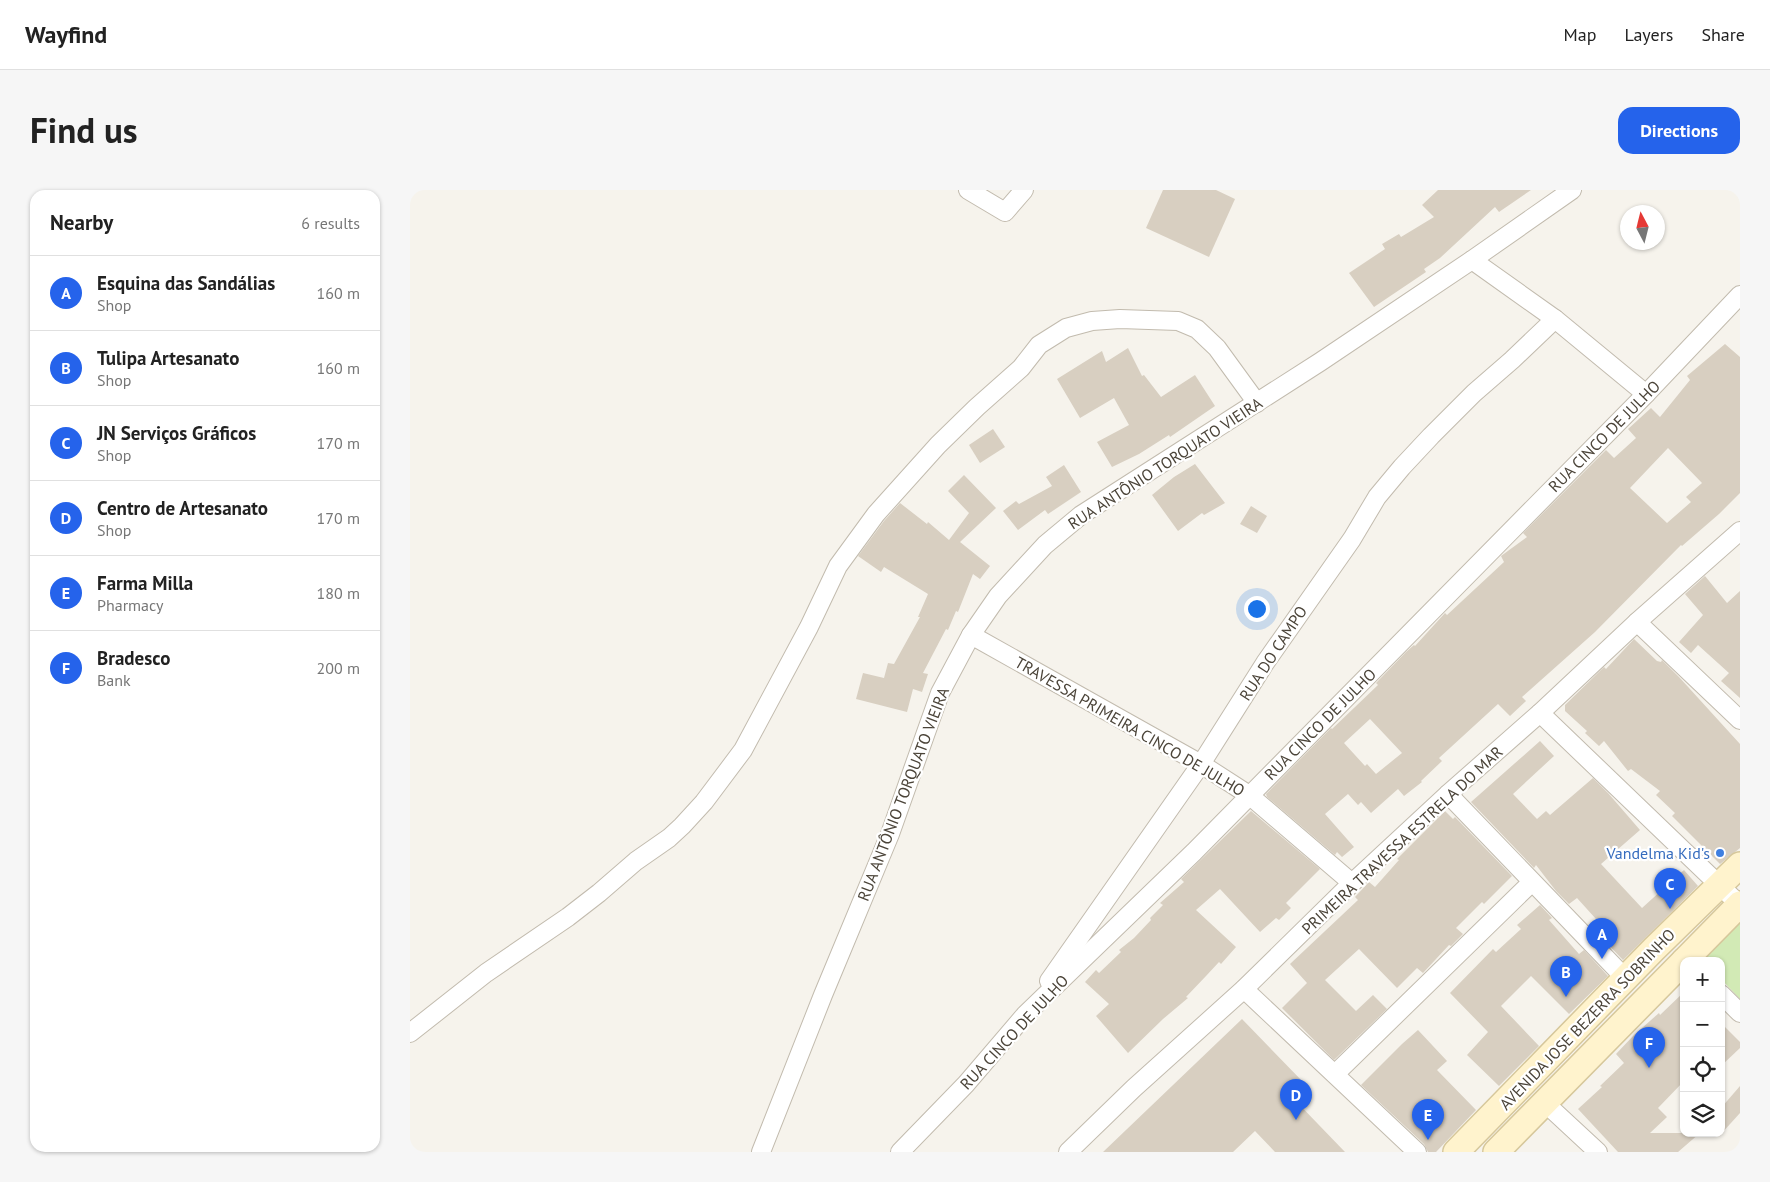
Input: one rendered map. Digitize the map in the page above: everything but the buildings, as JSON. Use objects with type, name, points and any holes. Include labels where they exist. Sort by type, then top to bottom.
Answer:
[{"type":"main road","name":"AVENIDA JOSE BEZERRA SOBRINHO","points":[[1456,1152],[1654,949],[1740,865]]},
{"type":"main road","name":"AVENIDA JOSE BEZERRA SOBRINHO","points":[[1689,957],[1740,904]]},
{"type":"main road","name":"AVENIDA JOSE BEZERRA SOBRINHO","points":[[1496,1152],[1680,966]]},
{"type":"street","points":[[968,190],[1004,212],[1024,190]]},
{"type":"street","name":"RUA ANTÔNIO TORQUATO VIEIRA","points":[[761,1152],[890,834],[940,693],[970,635],[998,596],[1045,545],[1081,515],[1257,403],[1472,260],[1572,190]]},
{"type":"street","points":[[1472,260],[1555,319],[1646,394]]},
{"type":"street","name":"RUA CINCO DE JULHO","points":[[900,1152],[966,1084],[1025,1015],[1194,852],[1646,394],[1740,295]]},
{"type":"street","points":[[410,1033],[473,982],[568,917],[599,893],[636,861],[669,838],[698,808],[743,750],[809,628],[838,566],[876,514],[938,445],[1021,368],[1039,345],[1066,328],[1092,321],[1120,319],[1178,321],[1197,329],[1217,348],[1257,403]]},
{"type":"street","name":"RUA DO CAMPO","points":[[1025,1015],[1201,764],[1265,662],[1352,539],[1377,497],[1431,436],[1555,319]]},
{"type":"street","name":"PRIMEIRA TRAVESSA ESTRELA DO MAR","points":[[1068,1152],[1134,1088],[1244,989],[1352,883],[1448,794],[1740,531]]},
{"type":"street","points":[[1637,622],[1740,720]]},
{"type":"street","name":"TRAVESSA PRIMEIRA CINCO DE JULHO","points":[[970,635],[1201,764],[1250,795],[1352,883]]},
{"type":"street","points":[[1540,713],[1740,904]]},
{"type":"street","points":[[1448,794],[1626,979]]},
{"type":"street","points":[[1335,1074],[1532,882]]},
{"type":"street","points":[[1244,989],[1417,1152]]},
{"type":"street","points":[[1725,998],[1740,1013]]},
{"type":"street","points":[[1544,1102],[1598,1152]]},
{"type":"green space","points":[[1740,916],[1740,999],[1725,983],[1725,957],[1699,956]]},
{"type":"place","name":"Vandelma Kid's","points":[[1720,853]]},
{"type":"place","name":"JN Serviços Gráficos","points":[[1670,909]]},
{"type":"place","name":"Esquina das Sandálias","points":[[1602,959]]},
{"type":"place","name":"Tulipa Artesanato","points":[[1566,997]]},
{"type":"place","name":"Bradesco","points":[[1649,1068]]},
{"type":"place","name":"Centro de Artesanato","points":[[1296,1120]]},
{"type":"place","name":"Farma Milla","points":[[1428,1140]]}]
